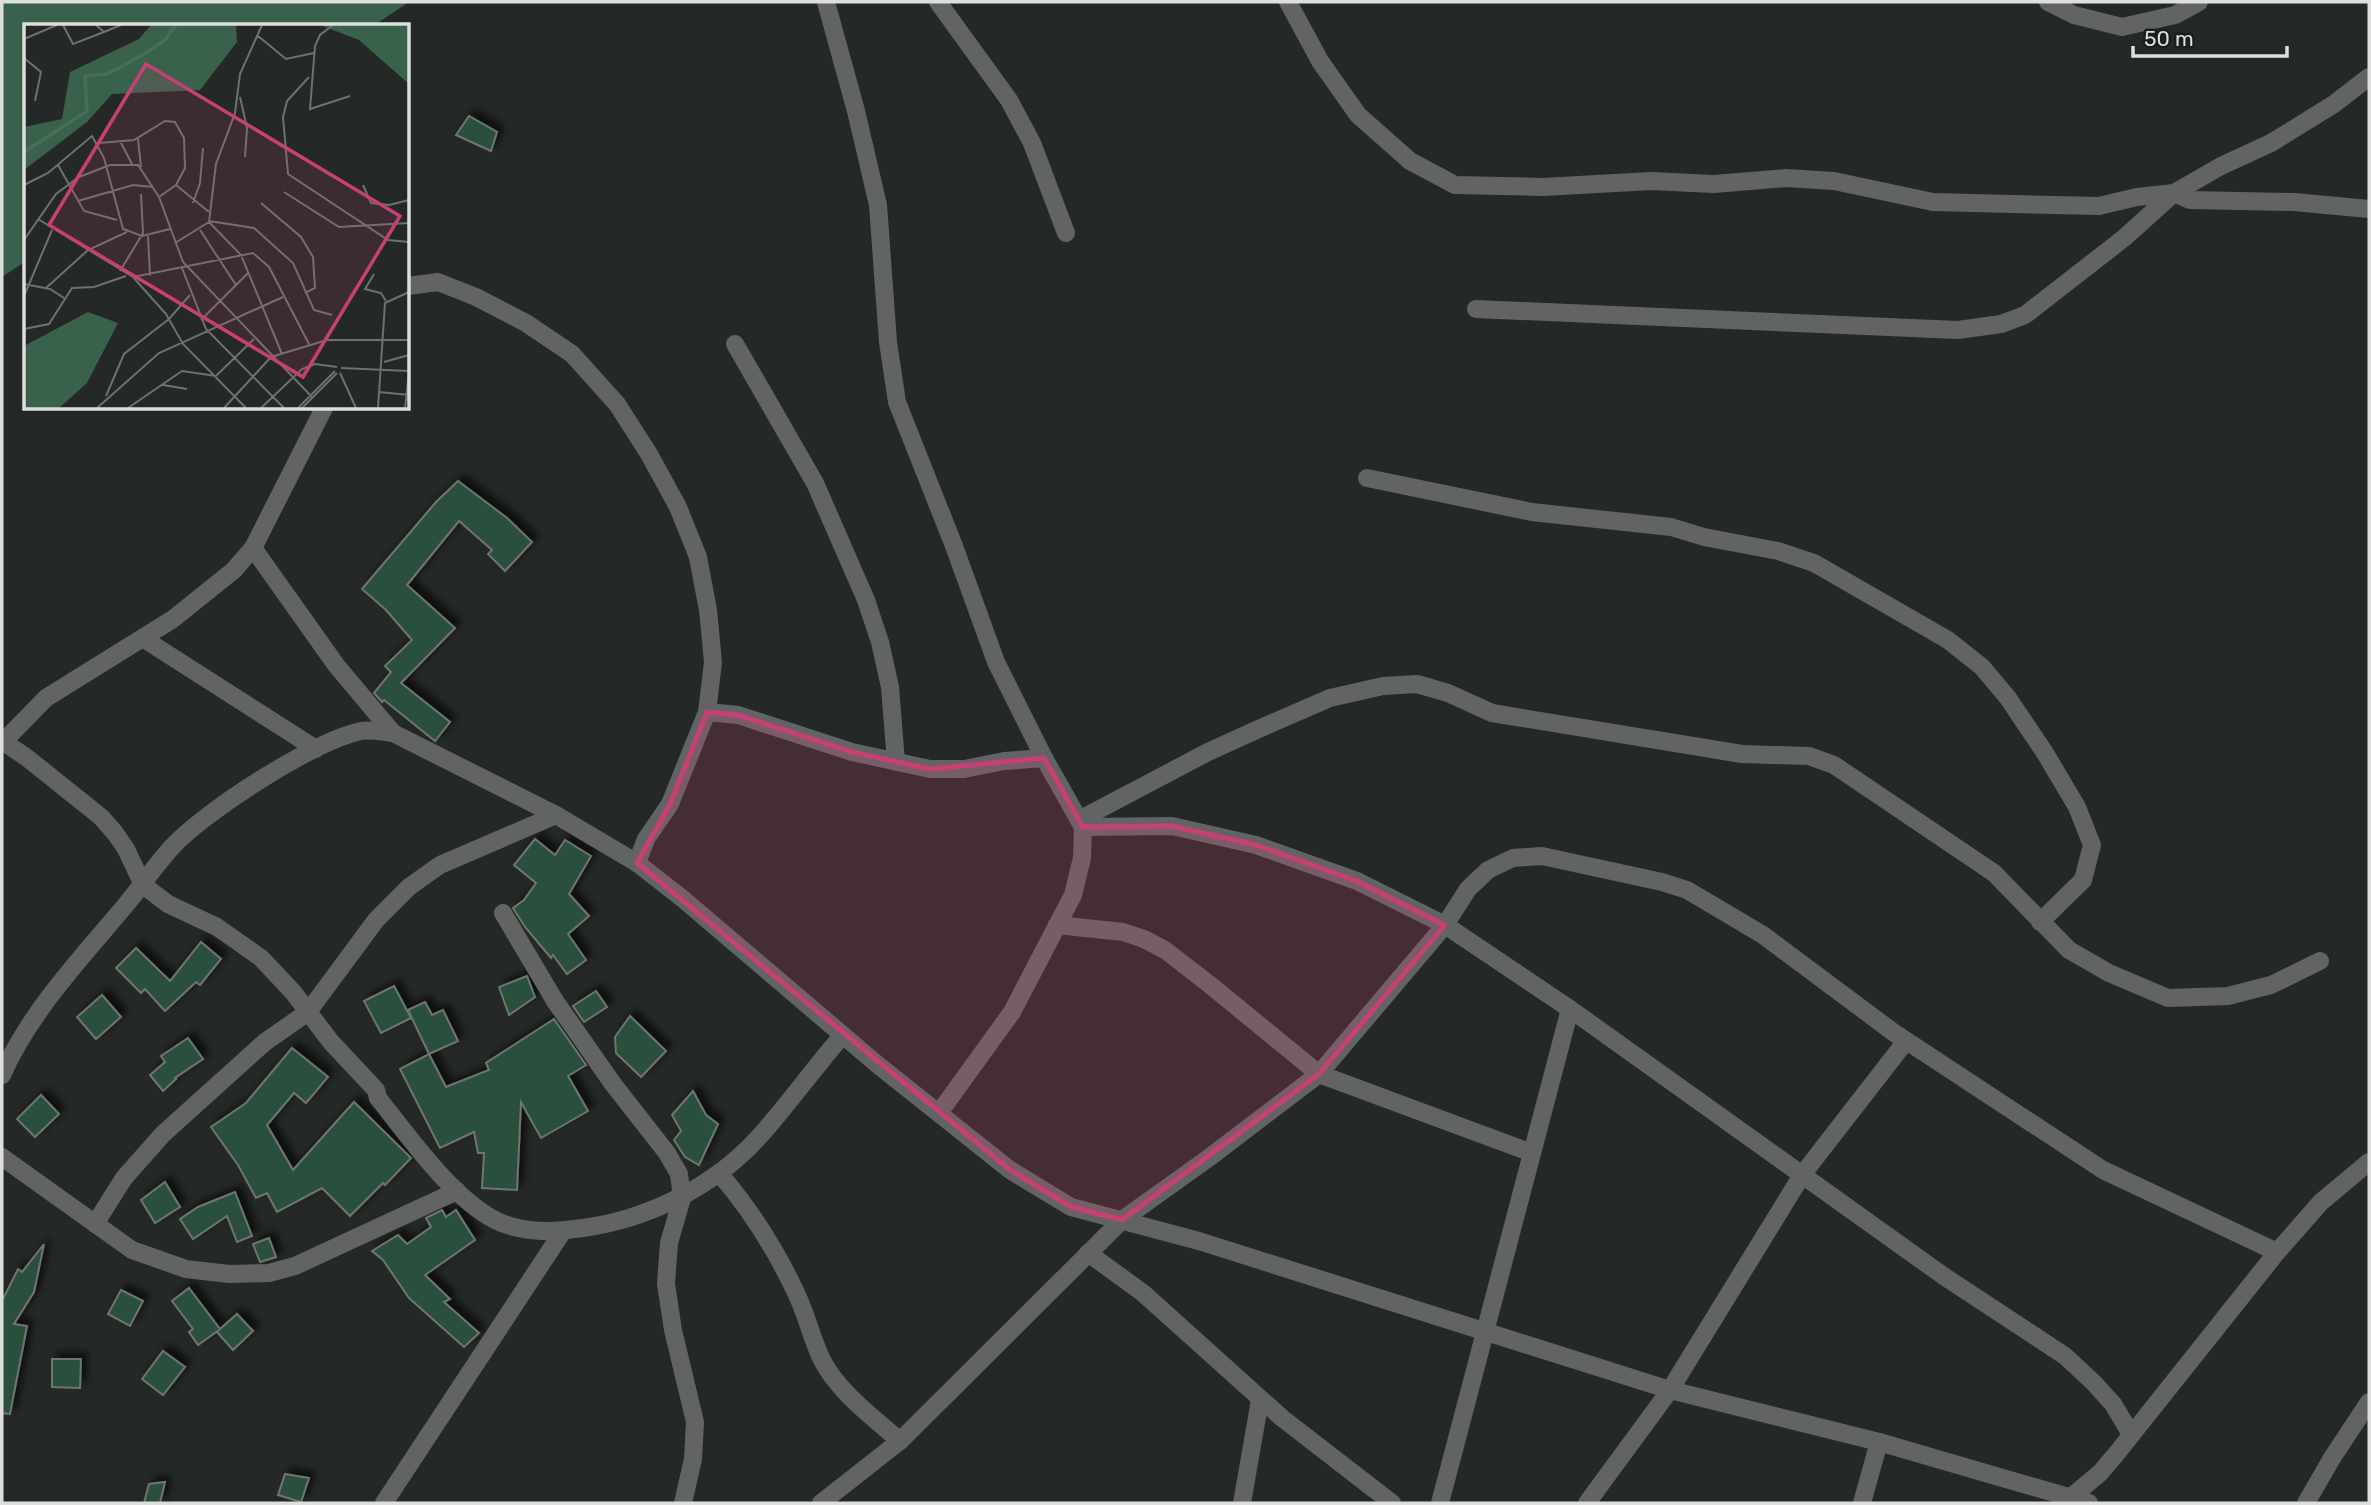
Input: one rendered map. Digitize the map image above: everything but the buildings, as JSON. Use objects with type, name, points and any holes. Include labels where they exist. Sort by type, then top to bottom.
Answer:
[{"type":"street","points":[[826,2],[878,205],[888,342],[897,402],[996,662],[1044,758],[1081,823],[1082,858],[1073,895],[1012,1012],[939,1113]]},
{"type":"street","points":[[938,2],[1009,100],[1027,132],[1066,233]]},
{"type":"street","points":[[1288,2],[1320,61],[1358,115],[1410,161],[1455,185],[1543,187],[1651,181],[1714,184],[1786,178],[1834,181],[1933,202],[2099,206],[2137,197],[2174,193],[2190,200],[2294,202],[2369,209]]},
{"type":"street","points":[[2048,2],[2074,15],[2122,27],[2175,15],[2199,2]]},
{"type":"street","points":[[1476,309],[1958,330],[2001,324],[2025,315],[2081,273],[2150,217],[2174,193],[2221,166],[2271,143],[2334,104],[2369,77]]},
{"type":"street","points":[[410,286],[438,282],[476,297],[526,323],[572,354],[617,404],[649,454],[678,507],[698,557],[708,610],[713,662],[707,712],[670,804],[646,839],[637,863]]},
{"type":"street","points":[[735,344],[816,483],[866,600],[880,642],[890,687],[897,762]]},
{"type":"street","points":[[323,410],[253,548],[234,570],[173,620],[46,698],[3,741],[101,817],[115,832],[143,885],[168,904],[217,926],[261,958],[331,1042],[376,1090],[378,1098],[457,1191],[494,1219],[527,1231],[562,1231],[604,1225],[682,1198],[719,1173],[758,1139],[842,1036]]},
{"type":"street","points":[[1367,478],[1532,512],[1671,527],[1704,537],[1778,551],[1814,563],[1948,640],[1982,667],[2008,698],[2077,807],[2092,845],[2083,880],[2040,922]]},
{"type":"street","points":[[253,548],[336,665],[393,733]]},
{"type":"street","points":[[144,639],[316,749]]},
{"type":"street","points":[[1081,823],[1208,752],[1330,698],[1383,686],[1417,684],[1447,693],[1492,713],[1742,754],[1809,756],[1834,765],[1994,873],[2069,950],[2109,973],[2168,998],[2228,996],[2272,985],[2319,961]]},
{"type":"street","points":[[707,712],[738,715],[852,752],[930,769],[964,769],[1004,761],[1044,758]]},
{"type":"street","points":[[2,1075],[10,1057],[54,990],[172,848],[220,808],[316,749],[364,730],[393,733],[556,816],[637,863],[683,899],[842,1036],[1010,1170],[1071,1208],[1199,1241],[1670,1390],[1880,1442],[2070,1501],[2089,1503]]},
{"type":"street","points":[[95,1224],[124,1178],[163,1134],[265,1042],[308,1012],[376,920],[409,887],[440,865],[556,816]]},
{"type":"street","points":[[1081,823],[1172,826],[1255,845],[1357,881],[1444,925],[1570,1009],[1945,1277],[2065,1356],[2094,1382],[2113,1404],[2131,1434]]},
{"type":"street","points":[[821,1503],[900,1441],[1122,1220],[1319,1074],[1444,925],[1468,889],[1488,870],[1513,858],[1542,856],[1687,890],[1763,935],[1906,1041],[2103,1170],[2277,1252]]},
{"type":"street","points":[[503,914],[555,1001],[613,1084],[667,1153],[679,1174],[682,1198],[669,1242],[666,1284],[673,1331],[695,1422],[693,1459],[684,1503]]},
{"type":"street","points":[[1057,925],[1123,932],[1144,939],[1165,950],[1319,1074],[1532,1153]]},
{"type":"street","points":[[1440,1503],[1570,1009]]},
{"type":"street","points":[[1587,1503],[1670,1390],[1802,1175],[1906,1041]]},
{"type":"street","points":[[2,1157],[132,1250],[186,1269],[229,1274],[269,1273],[295,1266],[457,1191]]},
{"type":"street","points":[[2070,1501],[2100,1473],[2277,1252],[2321,1202],[2369,1162]]},
{"type":"street","points":[[719,1173],[750,1213],[781,1264],[797,1295],[823,1361],[840,1384],[900,1441]]},
{"type":"street","points":[[384,1503],[562,1231]]},
{"type":"street","points":[[1088,1253],[1143,1293],[1260,1399],[1392,1503]]},
{"type":"street","points":[[1242,1503],[1260,1399]]},
{"type":"street","points":[[2306,1503],[2369,1402]]},
{"type":"street","points":[[1862,1503],[1880,1442]]},
{"type":"highlighted area","points":[[707,712],[738,715],[852,752],[930,769],[1044,758],[1083,827],[1172,826],[1256,845],[1357,881],[1445,925],[1319,1074],[1122,1220],[1071,1207],[1010,1170],[637,863],[670,804]]},
{"type":"green space","points":[[2,2],[409,2],[376,24],[24,24],[24,262],[2,277]]}]
